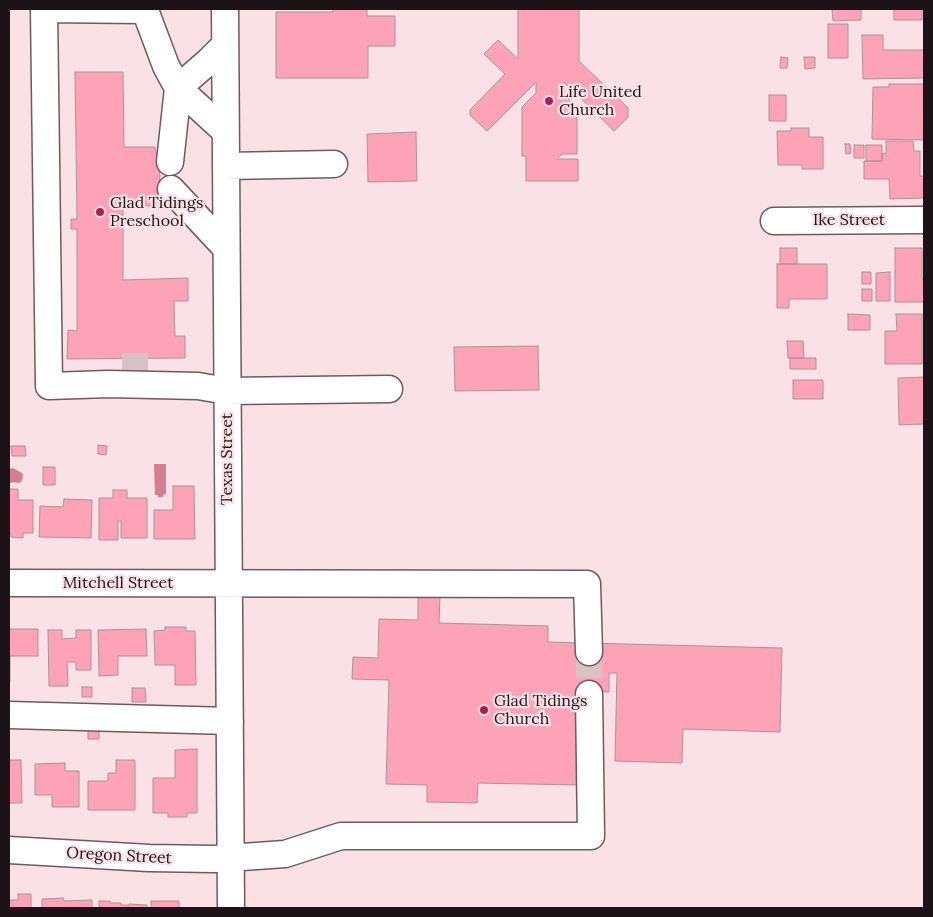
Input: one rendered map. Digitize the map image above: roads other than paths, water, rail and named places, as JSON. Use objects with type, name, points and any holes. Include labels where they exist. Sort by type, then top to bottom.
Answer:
[{"type":"street","points":[[226,131],[178,88],[166,66],[145,10],[44,9],[49,386],[115,375],[227,391],[389,389]]},
{"type":"street","name":"Texas Street","points":[[225,9],[231,908]]},
{"type":"street","points":[[170,162],[178,88],[225,44]]},
{"type":"street","points":[[226,166],[334,164]]},
{"type":"street","points":[[171,189],[226,248]]},
{"type":"street","name":"Ike Street","points":[[774,221],[924,220]]},
{"type":"street","points":[[159,366],[176,385]]},
{"type":"street","name":"Mitchell Street","points":[[9,583],[588,584],[588,652]]},
{"type":"street","name":"Oregon Street","points":[[9,850],[149,858],[214,859],[285,854],[341,836],[590,836],[589,694]]},
{"type":"street","points":[[9,715],[230,721]]},
{"type":"tunnel","points":[[122,366],[159,366]]},
{"type":"tunnel","points":[[589,652],[589,694]]},
{"type":"place","name":"Life United Church","points":[[549,101]]},
{"type":"place","name":"Glad Tidings Preschool","points":[[100,212]]},
{"type":"place","name":"Glad Tidings Church","points":[[484,710]]}]
